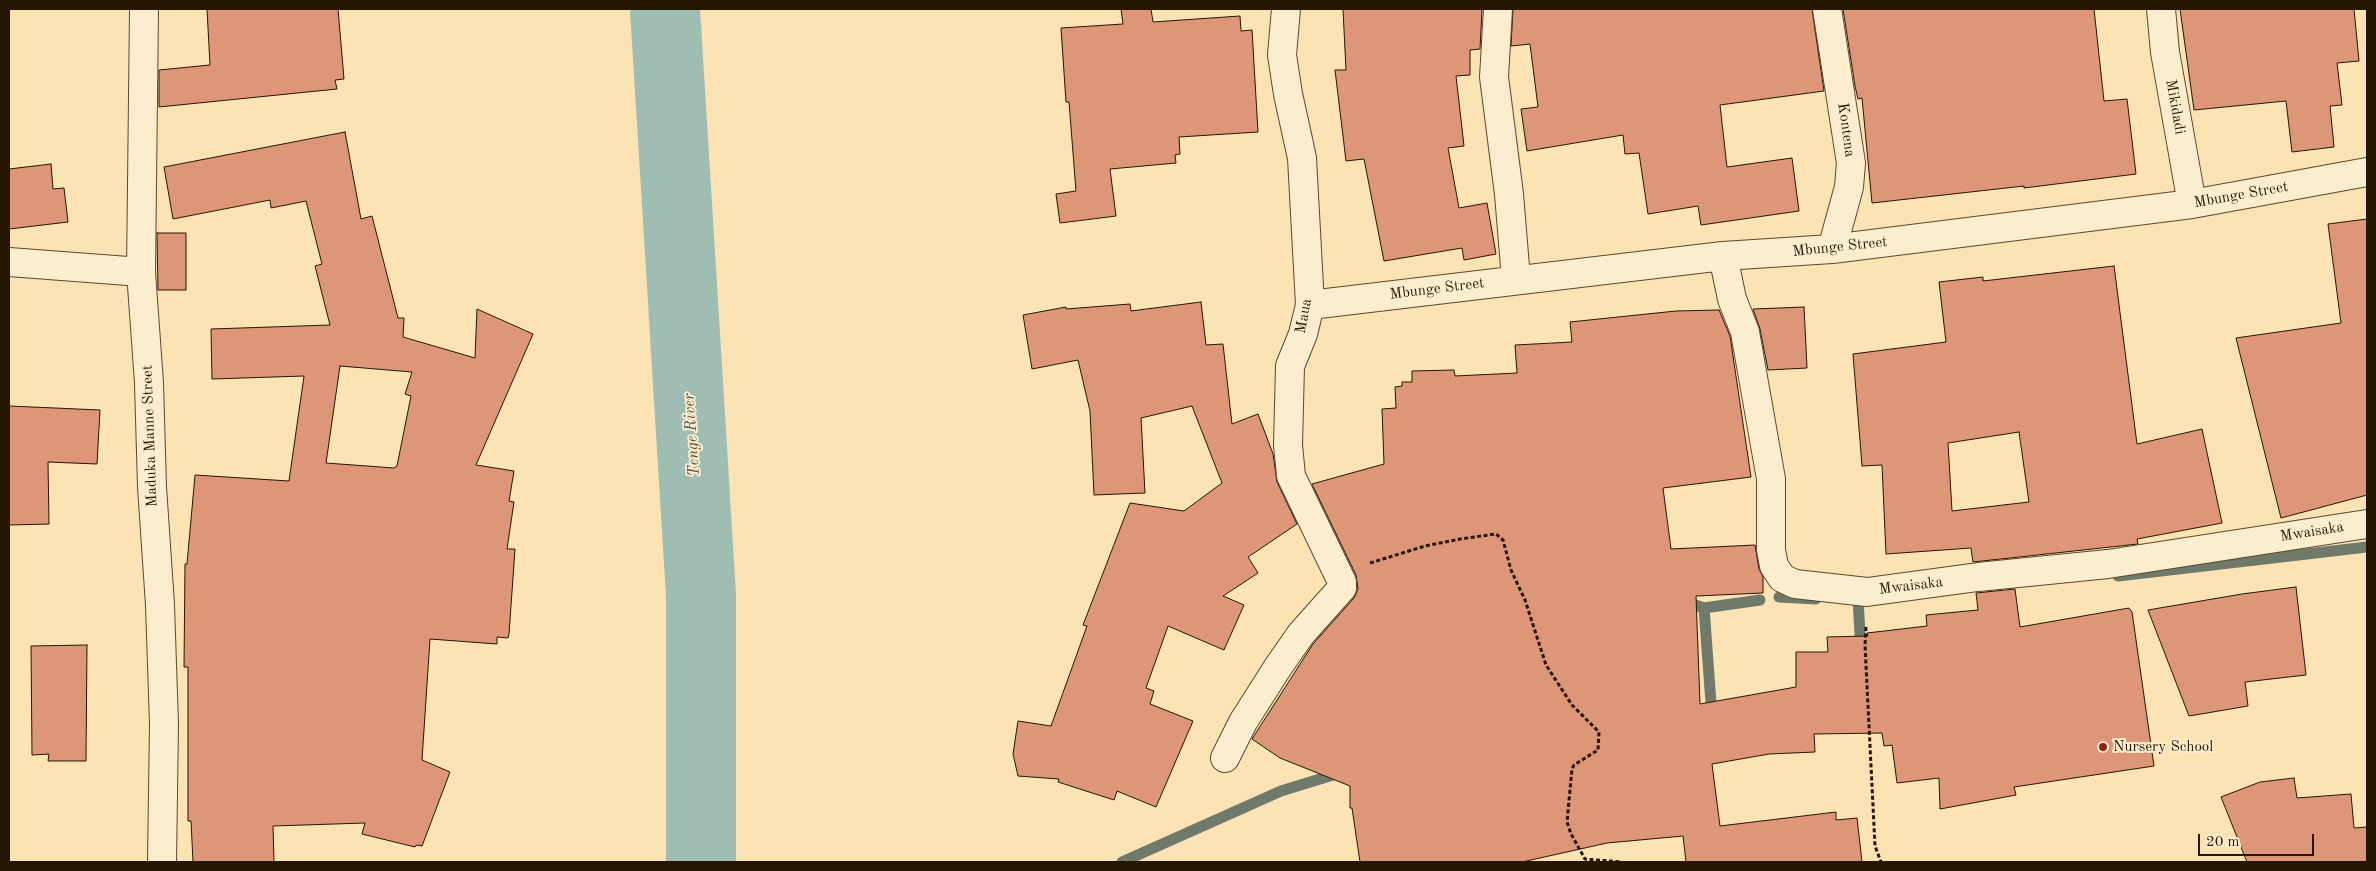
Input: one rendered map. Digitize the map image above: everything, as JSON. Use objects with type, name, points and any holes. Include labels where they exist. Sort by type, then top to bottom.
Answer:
[{"type":"street","name":"Maduka Manne Street","points":[[144,9],[141,272],[149,383],[152,487],[161,615],[164,724],[162,862]]},
{"type":"street","name":"Maua","points":[[1286,9],[1282,55],[1288,94],[1302,158],[1310,305],[1303,334],[1290,366],[1288,445],[1291,476],[1342,582]]},
{"type":"street","points":[[1498,9],[1494,77],[1509,194],[1516,279]]},
{"type":"street","name":"Kontena","points":[[1827,9],[1851,164],[1849,187],[1832,249]]},
{"type":"street","name":"Mikidadi","points":[[2160,9],[2165,52],[2192,204]]},
{"type":"street","name":"Mbunge Street","points":[[1310,305],[1516,279],[1723,256],[1832,249],[2192,204],[2367,172]]},
{"type":"street","name":"Mwaisaka","points":[[1723,256],[1732,299],[1745,332],[1771,480],[1771,550],[1774,566],[1782,578],[1795,584],[1867,592],[1978,577],[2108,564],[2367,524]]},
{"type":"street","points":[[9,262],[141,272]]},
{"type":"street","points":[[1224,758],[1243,722],[1278,667],[1301,634],[1340,592],[1342,582]]},
{"type":"path","points":[[1342,582],[1375,560],[1425,546],[1496,534],[1503,540],[1546,665],[1572,705],[1599,732],[1598,750],[1572,769],[1567,822],[1570,834],[1585,859],[1621,862]]},
{"type":"path","points":[[1867,592],[1865,645],[1875,846],[1881,862]]},
{"type":"building","points":[[207,9],[338,9],[344,79],[335,80],[337,89],[159,107],[159,70],[210,65]]},
{"type":"building","points":[[1121,9],[1151,9],[1153,22],[1240,16],[1241,31],[1252,30],[1258,132],[1179,137],[1180,154],[1175,155],[1176,163],[1110,169],[1116,216],[1060,223],[1056,194],[1076,191],[1069,102],[1066,102],[1061,28],[1123,24]]},
{"type":"building","points":[[1343,9],[1482,9],[1480,49],[1470,50],[1470,75],[1456,76],[1464,146],[1448,148],[1459,208],[1487,203],[1496,254],[1464,260],[1462,248],[1384,261],[1364,159],[1346,161],[1335,70],[1346,70]]},
{"type":"building","points":[[1513,9],[1812,9],[1824,91],[1720,105],[1727,167],[1792,158],[1799,211],[1701,225],[1698,206],[1648,214],[1639,153],[1625,154],[1623,135],[1527,151],[1521,109],[1538,107],[1530,44],[1511,46]]},
{"type":"building","points":[[1843,9],[2094,9],[2104,101],[2127,99],[2136,174],[2024,188],[2024,186],[1872,203],[1862,98],[1858,99],[1855,86]]},
{"type":"building","points":[[2180,9],[2354,9],[2359,61],[2337,63],[2342,105],[2330,106],[2334,147],[2292,152],[2286,101],[2194,110]]},
{"type":"building","points":[[345,132],[361,219],[372,216],[398,318],[404,318],[403,337],[475,358],[477,309],[533,334],[476,465],[514,471],[509,501],[514,502],[507,549],[515,549],[509,634],[508,638],[497,637],[497,644],[430,639],[422,760],[450,772],[422,846],[416,845],[415,847],[362,834],[365,823],[273,826],[274,862],[193,862],[191,821],[188,821],[188,667],[184,667],[185,564],[187,564],[195,475],[289,481],[304,376],[212,379],[211,329],[330,325],[315,266],[322,264],[306,201],[271,208],[270,200],[173,219],[164,167]],"holes":[[[340,366],[412,372],[405,394],[411,396],[397,466],[394,468],[326,463]]]},
{"type":"building","points":[[51,164],[53,189],[64,188],[68,222],[9,229],[9,169]]},
{"type":"building","points":[[2367,219],[2367,495],[2281,518],[2236,338],[2341,323],[2328,224]]},
{"type":"building","points":[[157,233],[186,233],[186,290],[158,290]]},
{"type":"building","points":[[2114,266],[2137,444],[2202,429],[2222,523],[2137,539],[2138,544],[1973,562],[1971,548],[1886,554],[1882,465],[1862,466],[1853,354],[1946,342],[1939,282],[1983,277],[1983,281]],"holes":[[[2019,432],[2029,502],[1952,511],[1948,443]]]},
{"type":"building","points":[[1201,302],[1206,345],[1223,344],[1232,424],[1258,414],[1273,454],[1277,482],[1297,524],[1248,557],[1258,573],[1223,596],[1244,605],[1224,650],[1168,626],[1146,688],[1154,691],[1150,704],[1193,721],[1156,807],[1117,791],[1114,800],[1058,782],[1059,779],[1018,776],[1013,754],[1018,721],[1051,726],[1087,626],[1083,625],[1130,503],[1184,511],[1222,483],[1192,406],[1141,418],[1145,493],[1094,495],[1090,411],[1078,360],[1032,369],[1023,315],[1066,307],[1066,309],[1130,304],[1131,311]]},
{"type":"building","points":[[1804,307],[1807,368],[1768,370],[1760,329],[1753,309]]},
{"type":"building","points":[[1719,310],[1730,336],[1751,477],[1663,488],[1671,549],[1755,545],[1759,569],[1763,577],[1763,593],[1696,596],[1700,704],[1796,687],[1796,652],[1828,652],[1827,637],[1868,636],[1867,633],[1927,626],[1926,615],[1978,610],[1976,593],[2015,589],[2020,627],[2129,608],[2132,612],[2154,766],[2014,787],[2016,795],[1940,809],[1939,778],[1897,783],[1892,745],[1884,746],[1882,733],[1814,734],[1815,752],[1769,754],[1712,764],[1720,826],[1836,812],[1836,820],[1857,818],[1862,862],[1686,862],[1683,836],[1607,843],[1522,862],[1360,862],[1352,808],[1350,808],[1350,786],[1280,758],[1252,739],[1313,644],[1354,598],[1358,589],[1356,575],[1312,484],[1384,464],[1382,409],[1396,408],[1395,387],[1402,386],[1402,382],[1412,382],[1412,371],[1454,370],[1455,376],[1517,373],[1515,345],[1572,342],[1570,322],[1676,311]]},
{"type":"building","points":[[9,406],[100,410],[97,464],[48,462],[49,524],[9,525]]},
{"type":"building","points":[[2296,587],[2306,675],[2245,682],[2248,706],[2189,716],[2148,610]]},
{"type":"building","points":[[87,645],[86,761],[48,761],[49,754],[32,755],[31,646]]},
{"type":"building","points":[[2294,778],[2297,798],[2351,794],[2354,828],[2367,827],[2367,862],[2247,862],[2221,797],[2260,782]]},
{"type":"waterway","name":"Tenge River","points":[[665,9],[701,595],[701,862]]},
{"type":"waterway","points":[[2118,576],[2367,547]]},
{"type":"waterway","points":[[1779,597],[1816,599]]},
{"type":"waterway","points":[[1858,599],[1861,652]]},
{"type":"waterway","points":[[1684,601],[1704,608],[1760,600]]},
{"type":"waterway","points":[[1704,608],[1711,703]]},
{"type":"waterway","points":[[1122,862],[1281,791],[1333,775],[1336,766]]},
{"type":"place","name":"Nursery School","points":[[2103,747]]}]
